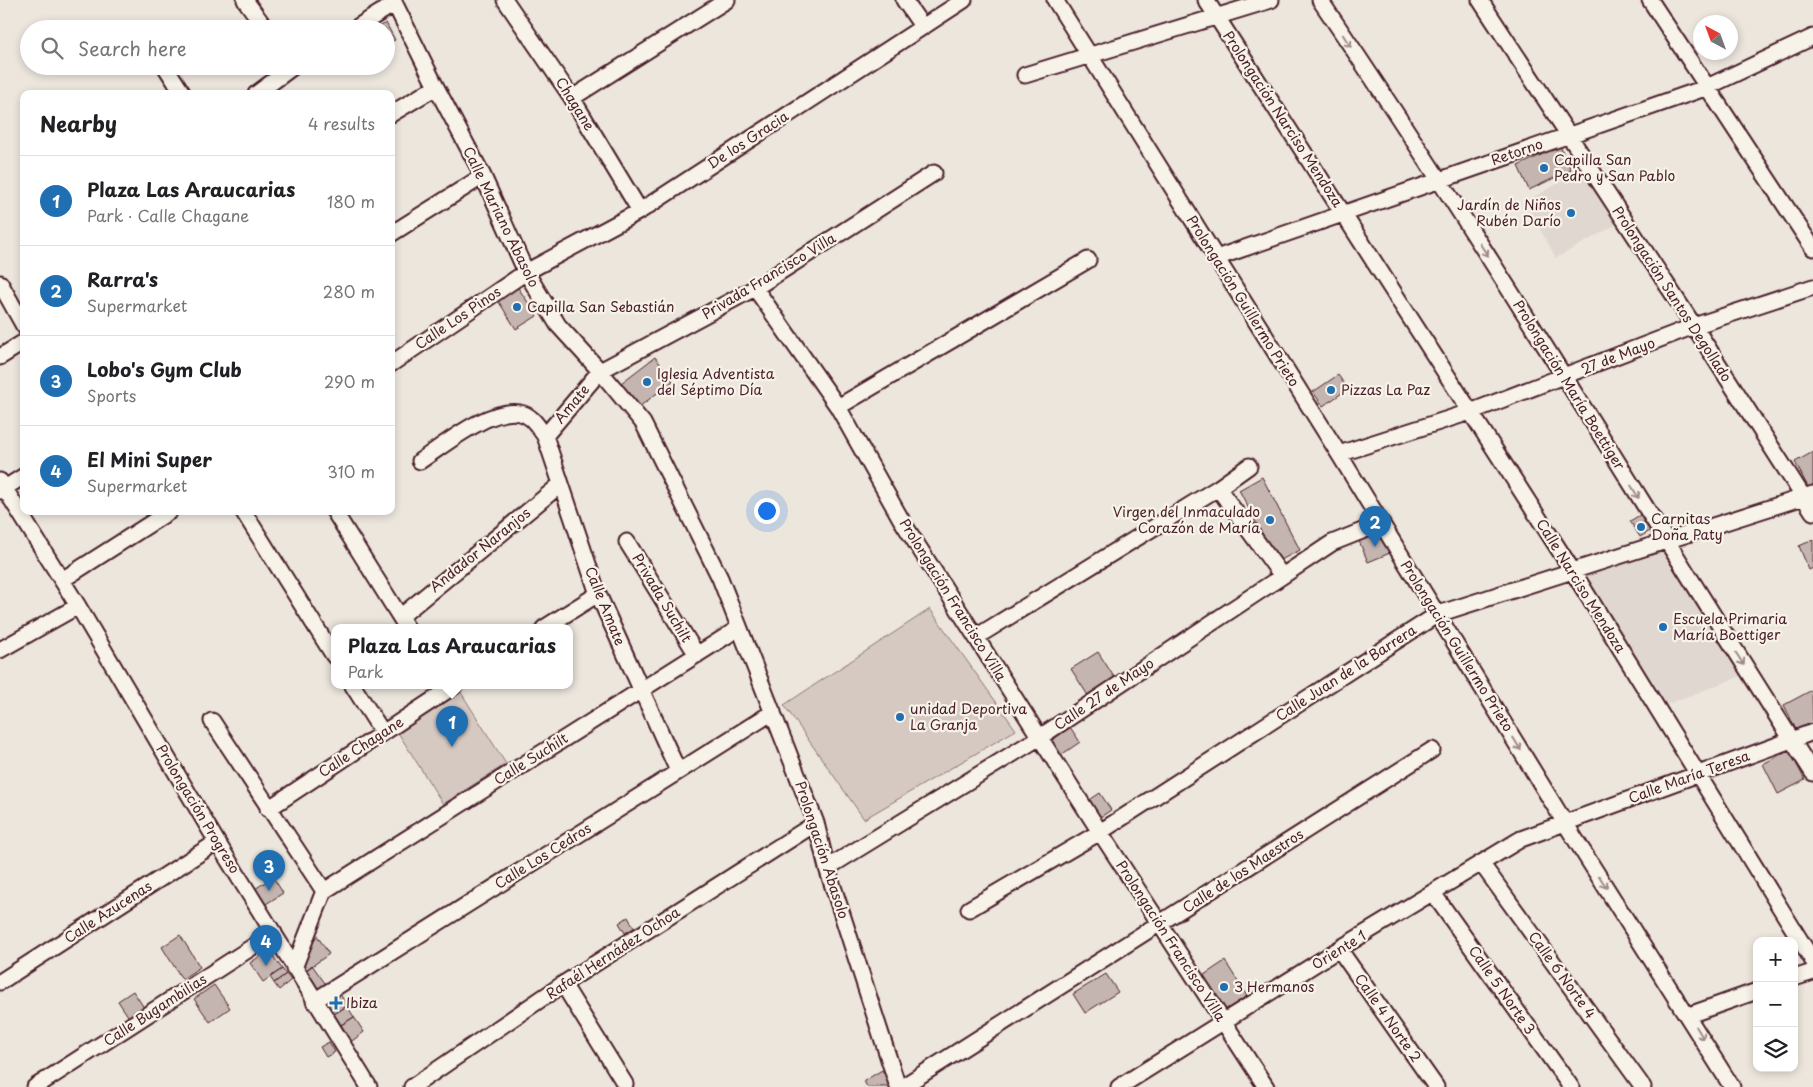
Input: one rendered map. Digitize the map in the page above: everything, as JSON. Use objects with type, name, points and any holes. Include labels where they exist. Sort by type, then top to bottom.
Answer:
[{"type":"street","points":[[245,0],[259,20]]},
{"type":"street","name":"Chagane","points":[[506,0],[572,98],[640,211]]},
{"type":"street","points":[[572,98],[727,0]]},
{"type":"street","points":[[904,0],[922,26]]},
{"type":"street","name":"De los Gracia","points":[[526,272],[640,211],[964,0]]},
{"type":"street","name":"Prolongación Guillermo Prieto","points":[[1055,0],[1382,523],[1565,823],[1689,1015],[1732,1087]]},
{"type":"street","name":"Prolongación Narciso Mendoza","points":[[1206,0],[1344,214]]},
{"type":"street","points":[[1025,75],[1271,0]]},
{"type":"street","name":"Prolongación María Boettiger","points":[[1320,0],[1439,179],[1565,376],[1665,541],[1813,773]]},
{"type":"street","name":"Prolongación Santos Degollado","points":[[1480,0],[1808,496],[1813,512]]},
{"type":"street","points":[[1650,0],[1705,88],[1813,248]]},
{"type":"street","points":[[367,20],[393,2]]},
{"type":"street","name":"Calle Mariano Abasolo","points":[[393,2],[483,176],[526,272],[558,325],[600,371],[643,424],[720,578],[739,628]]},
{"type":"street","name":"Retorno","points":[[1216,258],[1705,88],[1813,37]]},
{"type":"street","points":[[171,75],[181,90]]},
{"type":"street","points":[[261,90],[281,75]]},
{"type":"street","points":[[395,112],[436,88]]},
{"type":"street","name":"Privada Francisco Villa","points":[[600,371],[755,288],[934,173]]},
{"type":"street","points":[[395,231],[483,176]]},
{"type":"street","name":"Calle Narciso Mendoza","points":[[1344,214],[1572,570],[1813,961]]},
{"type":"street","points":[[838,407],[1088,260]]},
{"type":"street","name":"Calle Los Pinos","points":[[395,361],[526,272]]},
{"type":"street","points":[[0,283],[20,319]]},
{"type":"street","name":"27 de Mayo","points":[[1339,454],[1470,412],[1694,326],[1813,287]]},
{"type":"street","name":"Prolongación Francisco Villa","points":[[755,288],[838,407],[902,521],[1100,832],[1266,1087]]},
{"type":"street","points":[[0,357],[20,344]]},
{"type":"street","name":"Amate","points":[[545,436],[600,371]]},
{"type":"street","points":[[420,460],[470,428],[501,414],[520,413],[533,420],[545,436]]},
{"type":"street","name":"Calle Amate","points":[[545,436],[598,594],[678,771]]},
{"type":"street","points":[[976,637],[1218,488],[1249,466]]},
{"type":"street","points":[[1,487],[20,478]]},
{"type":"street","name":"Andador Naranjos","points":[[403,622],[561,484]]},
{"type":"street","name":"Prolongación Progreso","points":[[1,487],[78,606],[217,842],[369,1087]]},
{"type":"street","points":[[1218,488],[1282,576]]},
{"type":"street","name":"Calle Juan de la Barrera","points":[[969,909],[1100,832],[1438,614],[1808,496]]},
{"type":"street","points":[[62,580],[164,515]]},
{"type":"street","points":[[246,515],[331,651]]},
{"type":"street","points":[[336,515],[403,622]]},
{"type":"street","name":"Calle 27 de Mayo","points":[[827,868],[1040,738],[1332,543],[1382,523]]},
{"type":"street","name":"Privada Suchilt","points":[[627,542],[697,655]]},
{"type":"street","points":[[550,624],[598,594]]},
{"type":"street","points":[[0,650],[78,606]]},
{"type":"street","name":"Calle Suchilt","points":[[324,891],[739,628]]},
{"type":"street","name":"Prolongación Abasolo","points":[[739,628],[816,823],[827,868],[898,1087]]},
{"type":"street","points":[[355,689],[383,733]]},
{"type":"street","name":"Calle Chagane","points":[[268,809],[383,733],[445,689]]},
{"type":"street","name":"Calle Los Cedros","points":[[314,1001],[773,712]]},
{"type":"street","points":[[212,721],[268,809],[324,891],[294,968]]},
{"type":"street","name":"Calle María Teresa","points":[[1565,823],[1813,732]]},
{"type":"street","name":"Calle de los Maestros","points":[[902,1087],[1432,750]]},
{"type":"street","name":"Rafaél Hernádez Ochoa","points":[[412,1087],[563,984],[816,823]]},
{"type":"street","name":"Oriente 1","points":[[1119,1087],[1224,1023],[1339,949],[1481,863],[1522,839],[1565,823]]},
{"type":"street","name":"Calle Azucenas","points":[[0,982],[217,842]]},
{"type":"street","name":"Calle 6 Norte 4","points":[[1481,863],[1643,1087]]},
{"type":"street","name":"Calle 5 Norte 3","points":[[1433,893],[1570,1087]]},
{"type":"street","name":"Calle Bugambilias","points":[[36,1087],[274,933]]},
{"type":"street","name":"Calle 4 Norte 2","points":[[1339,949],[1436,1087]]},
{"type":"street","points":[[1798,977],[1813,972]]},
{"type":"street","points":[[563,984],[624,1084]]},
{"type":"street","points":[[1689,1015],[1753,992]]},
{"type":"shaded area","name":"Jardín de Niños Rubén Darío","points":[[1586,168],[1617,224],[1556,258],[1525,202]]},
{"type":"shaded area","name":"Escuela Primaria María Boettiger","points":[[1665,550],[1741,676],[1665,705],[1585,577]]},
{"type":"shaded area","name":"unidad Deportiva La Granja","points":[[930,609],[1016,730],[864,819],[784,705]]},
{"type":"shaded area","points":[[460,691],[506,764],[443,804],[397,731]]},
{"type":"building","name":"Capilla San Pedro y San Pablo","points":[[1560,146],[1571,170],[1529,190],[1518,166]]},
{"type":"building","name":"Capilla San Sebastián","points":[[517,286],[537,316],[516,329],[497,299]]},
{"type":"building","name":"Iglesia Adventista del Séptimo Día","points":[[655,357],[673,381],[639,407],[621,383]]},
{"type":"building","name":"Pizzas La Paz","points":[[1338,375],[1348,389],[1323,406],[1313,392]]},
{"type":"building","points":[[1813,452],[1813,485],[1808,487],[1795,462]]},
{"type":"building","name":"Virgen del Inmaculado Corazón de María","points":[[1262,477],[1300,550],[1277,562],[1239,490]]},
{"type":"building","name":"Carnitas Doña Paty","points":[[1640,515],[1650,531],[1640,537],[1630,521]]},
{"type":"building","points":[[1381,532],[1390,553],[1368,562],[1359,541]]},
{"type":"building","points":[[1813,540],[1813,568],[1809,570],[1799,546]]},
{"type":"building","points":[[1098,652],[1116,680],[1089,697],[1071,669]]},
{"type":"building","points":[[1812,690],[1813,727],[1798,734],[1784,705]]},
{"type":"building","points":[[1070,727],[1080,742],[1061,755],[1051,741]]},
{"type":"building","points":[[1789,750],[1805,780],[1778,794],[1763,764]]},
{"type":"building","points":[[1100,793],[1111,810],[1099,818],[1088,801]]},
{"type":"building","points":[[273,877],[283,893],[266,904],[255,889]]},
{"type":"building","points":[[628,917],[634,928],[625,933],[619,923]]},
{"type":"building","points":[[316,934],[329,954],[301,974],[299,964]]},
{"type":"building","points":[[180,935],[200,967],[182,979],[162,947]]},
{"type":"building","points":[[269,950],[282,969],[263,982],[250,963]]},
{"type":"building","name":"3 Hermanos","points":[[1225,961],[1247,996],[1223,1012],[1201,977]]},
{"type":"building","points":[[312,965],[327,986],[315,994],[301,974]]},
{"type":"building","points":[[282,969],[286,974],[274,983],[270,977]]},
{"type":"building","points":[[286,974],[291,980],[279,990],[274,983]]},
{"type":"building","points":[[1106,974],[1118,992],[1085,1013],[1073,994]]},
{"type":"building","points":[[214,985],[230,1008],[210,1022],[194,999]]},
{"type":"building","points":[[133,991],[145,1009],[130,1019],[118,1001]]},
{"type":"building","name":"Ibiza","points":[[339,992],[347,1006],[334,1014],[325,1000]]},
{"type":"building","points":[[347,1006],[354,1017],[341,1025],[334,1014]]},
{"type":"building","points":[[354,1017],[364,1032],[352,1041],[341,1025]]},
{"type":"building","points":[[329,1042],[335,1052],[326,1057],[320,1047]]},
{"type":"building","points":[[882,1070],[891,1084],[887,1087],[867,1087],[864,1081]]},
{"type":"place","name":"Capilla San Pedro y San Pablo","points":[[1544,168]]},
{"type":"place","name":"Jardín de Niños Rubén Darío","points":[[1571,213]]},
{"type":"place","name":"Capilla San Sebastián","points":[[517,307]]},
{"type":"place","name":"Iglesia Adventista del Séptimo Día","points":[[647,382]]},
{"type":"place","name":"Pizzas La Paz","points":[[1331,390]]},
{"type":"place","name":"Virgen del Inmaculado Corazón de María","points":[[1270,520]]},
{"type":"place","name":"Carnitas Doña Paty","points":[[1641,527]]},
{"type":"place","name":"Rarra's","points":[[1375,547]]},
{"type":"place","name":"Escuela Primaria María Boettiger","points":[[1663,627]]},
{"type":"place","name":"unidad Deportiva La Granja","points":[[900,717]]},
{"type":"place","name":"Plaza Las Araucarias","points":[[452,747]]},
{"type":"place","name":"Lobo's Gym Club","points":[[269,891]]},
{"type":"place","name":"El Mini Super","points":[[266,966]]},
{"type":"place","name":"3 Hermanos","points":[[1224,987]]},
{"type":"place","name":"Ibiza","points":[[336,1003]]}]
